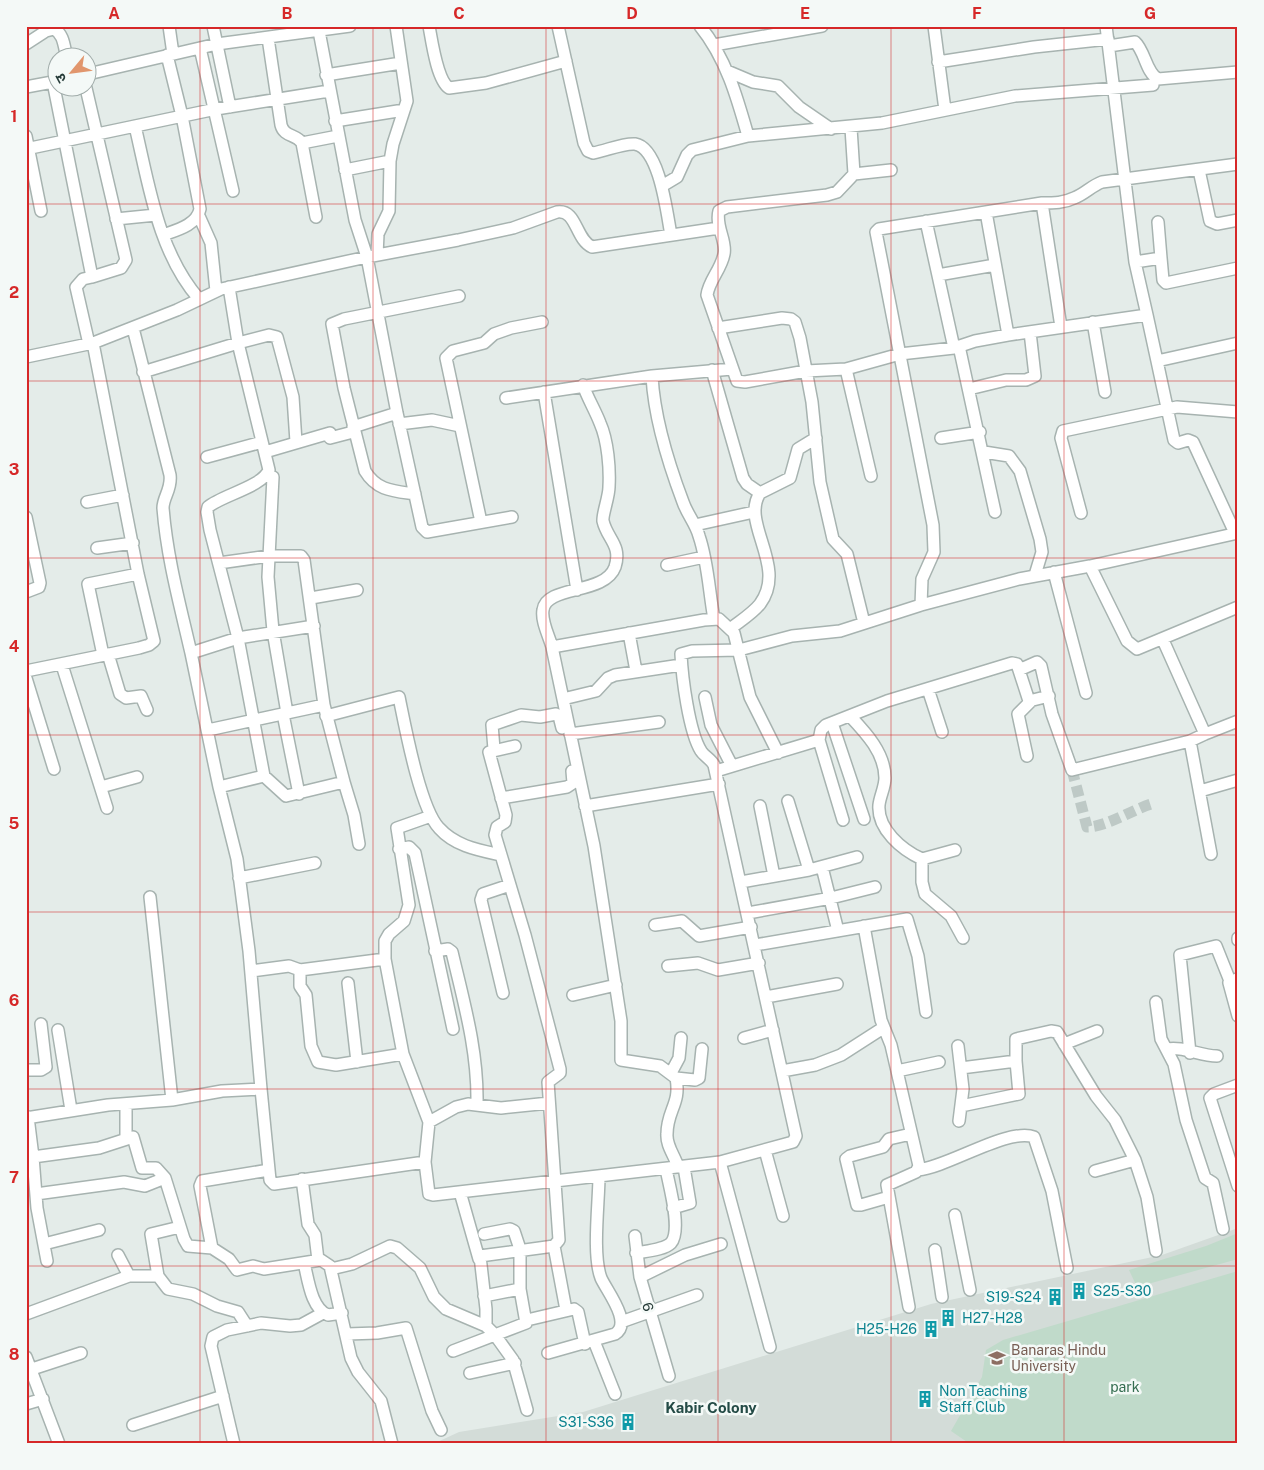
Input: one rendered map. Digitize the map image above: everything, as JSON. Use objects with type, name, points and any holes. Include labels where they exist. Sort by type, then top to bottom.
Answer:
[{"type":"street","points":[[169,26],[170,54],[199,195],[199,216],[211,243],[216,291]]},
{"type":"street","points":[[213,26],[230,107]]},
{"type":"street","points":[[98,72],[216,44],[350,26]]},
{"type":"street","points":[[372,256],[378,234],[389,211],[390,161],[395,134],[407,96],[396,26]]},
{"type":"street","points":[[428,26],[440,75],[444,85],[449,88],[486,83],[566,61]]},
{"type":"street","points":[[558,26],[584,143],[588,151],[600,152],[636,144],[644,149],[654,164],[662,186],[671,235]]},
{"type":"street","points":[[700,26],[714,45],[727,71],[748,136]]},
{"type":"street","points":[[714,45],[772,30],[822,26]]},
{"type":"street","points":[[934,26],[945,110]]},
{"type":"street","points":[[431,816],[400,825],[397,828],[409,905],[404,921],[389,934],[385,941],[385,959],[403,1054],[429,1122],[425,1162],[430,1195],[720,1162],[796,1140],[760,963],[716,771],[714,765],[703,754],[698,743],[683,683],[680,654],[684,652],[739,650],[792,636],[840,630],[921,605],[1035,575],[1090,566],[1237,533],[1219,501],[1193,442],[1188,440],[1176,442],[1166,409],[1135,262],[1106,26]]},
{"type":"street","points":[[26,44],[46,29],[54,29],[58,31],[64,48]]},
{"type":"street","points":[[319,31],[355,220],[372,256],[377,312],[398,418],[424,531],[512,517]]},
{"type":"street","points":[[268,38],[282,130],[298,138],[302,143],[316,217]]},
{"type":"street","points":[[938,62],[1034,47],[1135,42],[1140,47],[1153,76],[1158,79],[1238,72]]},
{"type":"street","points":[[200,48],[216,109],[233,191]]},
{"type":"street","points":[[326,75],[401,62]]},
{"type":"street","points":[[727,71],[753,82],[778,86],[799,107],[831,129]]},
{"type":"street","points":[[26,87],[48,83]]},
{"type":"street","points":[[662,186],[676,177],[687,155],[692,150],[748,136],[851,128],[1015,96],[1114,86],[1153,85]]},
{"type":"street","points":[[28,149],[216,109],[329,91]]},
{"type":"street","points":[[59,98],[65,141],[92,277]]},
{"type":"street","points":[[26,671],[62,665],[149,645],[154,641],[138,574],[91,344],[76,287],[83,279],[121,268],[126,260],[88,98]]},
{"type":"street","points":[[335,122],[404,110]]},
{"type":"street","points":[[135,126],[156,215],[163,235],[184,281],[199,299]]},
{"type":"street","points":[[851,128],[854,174]]},
{"type":"street","points":[[26,136],[41,211]]},
{"type":"street","points":[[302,143],[338,136]]},
{"type":"street","points":[[345,170],[390,161]]},
{"type":"street","points":[[921,605],[922,579],[934,552],[934,525],[876,232],[879,229],[926,221],[1042,203],[1062,203],[1074,199],[1091,185],[1238,164]]},
{"type":"street","points":[[891,170],[854,174],[837,192],[827,195],[727,207],[719,211],[717,218],[725,252],[720,266],[709,284],[707,295],[737,381],[806,371],[846,369],[900,354],[957,347],[1008,335],[1061,326],[1147,315]]},
{"type":"street","points":[[1200,170],[1210,221],[1216,224],[1238,220]]},
{"type":"street","points":[[1042,203],[1061,326]]},
{"type":"street","points":[[26,357],[91,344],[229,287],[513,228],[562,211],[570,215],[584,243],[592,247],[719,228]]},
{"type":"street","points":[[986,212],[1008,335]]},
{"type":"street","points":[[116,219],[156,215]]},
{"type":"street","points":[[163,235],[184,227],[199,216]]},
{"type":"street","points":[[926,221],[938,275],[980,432],[996,512]]},
{"type":"street","points":[[1158,222],[1163,280],[1166,283],[1238,268]]},
{"type":"street","points":[[1135,262],[1161,258]]},
{"type":"street","points":[[938,275],[995,265]]},
{"type":"street","points":[[229,287],[238,343],[269,470],[267,475],[208,506],[207,512],[238,638],[264,776],[281,795],[286,796],[344,782]]},
{"type":"street","points":[[415,494],[387,490],[370,479],[365,471],[332,324],[336,321],[459,296]]},
{"type":"street","points":[[718,328],[782,318],[791,319],[795,322],[806,371],[816,438],[820,482],[833,539],[843,547],[847,554],[864,623]]},
{"type":"street","points":[[481,522],[446,358],[448,354],[484,343],[494,334],[511,328],[542,322]]},
{"type":"street","points":[[1094,322],[1105,392]]},
{"type":"street","points":[[133,328],[170,475],[171,488],[163,506],[171,569],[208,730],[219,787],[237,859],[251,971],[270,1180],[274,1184],[425,1162]]},
{"type":"street","points":[[969,389],[1006,380],[1026,380],[1035,376],[1030,332]]},
{"type":"street","points":[[143,372],[238,343],[269,335],[277,337],[293,397],[296,442]]},
{"type":"street","points":[[1157,361],[1238,343]]},
{"type":"street","points":[[506,398],[652,376],[732,369]]},
{"type":"street","points":[[846,369],[871,476]]},
{"type":"street","points":[[712,370],[743,478],[746,484],[760,493]]},
{"type":"street","points":[[652,376],[655,401],[682,501],[695,525],[704,557],[714,619]]},
{"type":"street","points":[[501,798],[571,785],[574,779],[570,734],[543,608],[546,602],[555,596],[601,582],[614,569],[617,552],[603,522],[610,486],[604,438],[583,385]]},
{"type":"street","points":[[544,392],[577,590]]},
{"type":"street","points":[[1080,512],[1062,438],[1063,431],[1166,409],[1190,407],[1238,412]]},
{"type":"street","points":[[354,428],[398,418],[432,420],[460,426]]},
{"type":"street","points":[[207,457],[354,432],[354,428]]},
{"type":"street","points":[[940,438],[980,432]]},
{"type":"street","points":[[730,629],[756,608],[768,588],[769,567],[754,512],[760,493],[790,478],[798,449],[816,438]]},
{"type":"street","points":[[984,452],[1009,456],[1020,471],[1042,552],[1035,575]]},
{"type":"street","points":[[273,477],[268,577],[273,631],[299,794]]},
{"type":"street","points":[[87,502],[122,496]]},
{"type":"street","points":[[695,525],[754,512]]},
{"type":"street","points":[[26,517],[40,583],[39,587],[26,592]]},
{"type":"street","points":[[97,548],[133,543]]},
{"type":"street","points":[[219,563],[270,556],[301,556],[306,566],[325,710],[354,815],[359,844]]},
{"type":"street","points":[[667,565],[704,557]]},
{"type":"street","points":[[1090,566],[1127,641],[1132,647],[1142,648],[1238,607]]},
{"type":"street","points":[[1054,572],[1086,693]]},
{"type":"street","points":[[138,574],[88,584],[106,655],[120,694],[126,698],[140,696],[147,710]]},
{"type":"street","points":[[310,598],[357,590]]},
{"type":"street","points":[[552,647],[714,619],[719,620],[734,633],[750,697],[778,753]]},
{"type":"street","points":[[191,653],[238,638],[314,626]]},
{"type":"street","points":[[629,633],[636,671]]},
{"type":"street","points":[[1163,640],[1205,734]]},
{"type":"street","points":[[1019,670],[1037,662],[1040,663],[1052,714],[1072,770],[1190,741],[1238,721]]},
{"type":"street","points":[[843,820],[819,740],[821,730],[832,723],[928,689],[1012,663],[1017,664],[1030,702]]},
{"type":"street","points":[[62,665],[107,808]]},
{"type":"street","points":[[563,699],[596,691],[610,676],[681,666]]},
{"type":"street","points":[[26,678],[54,770]]},
{"type":"street","points":[[928,689],[942,732]]},
{"type":"street","points":[[1027,756],[1018,714],[1030,702],[1048,696]]},
{"type":"street","points":[[208,730],[254,722],[285,714],[325,710],[399,697],[414,766],[431,816],[438,828],[464,846],[501,855]]},
{"type":"street","points":[[705,698],[711,725],[732,766]]},
{"type":"street","points":[[494,749],[492,725],[521,715],[540,716],[556,714],[559,716],[586,806],[616,984],[622,1028],[621,1060],[660,1066],[673,1076],[695,1080],[699,1078],[702,1049]]},
{"type":"street","points":[[850,716],[871,738],[880,755],[885,779],[879,804],[879,814],[884,826],[898,843],[922,859],[955,850]]},
{"type":"street","points":[[570,734],[659,722]]},
{"type":"street","points":[[832,723],[864,819]]},
{"type":"street","points":[[716,771],[819,740]]},
{"type":"street","points":[[1190,741],[1211,854]]},
{"type":"street","points":[[479,1259],[482,1255],[554,1246],[559,1240],[548,1082],[560,1073],[560,1069],[495,830],[506,820],[489,754],[494,749],[515,746]]},
{"type":"street","points":[[219,787],[264,776]]},
{"type":"street","points":[[101,787],[137,777]]},
{"type":"street","points":[[1200,791],[1238,780]]},
{"type":"street","points":[[586,806],[719,784]]},
{"type":"street","points":[[788,801],[809,870]]},
{"type":"street","points":[[760,806],[774,876]]},
{"type":"street","points":[[399,849],[409,848],[415,853],[453,1028]]},
{"type":"street","points":[[741,882],[809,870],[857,857]]},
{"type":"street","points":[[922,859],[922,882],[925,894],[951,916],[963,938]]},
{"type":"street","points":[[239,878],[316,863]]},
{"type":"street","points":[[822,867],[838,931]]},
{"type":"street","points":[[503,993],[481,900],[484,894],[510,885]]},
{"type":"street","points":[[748,912],[831,898],[875,887]]},
{"type":"street","points":[[150,897],[172,1100]]},
{"type":"street","points":[[755,945],[909,920],[921,972],[926,1012]]},
{"type":"street","points":[[655,925],[682,921],[698,936],[751,927]]},
{"type":"street","points":[[864,926],[883,1028],[891,1044],[918,1170]]},
{"type":"street","points":[[1190,1053],[1180,955],[1216,946],[1234,980],[1229,987],[1238,1016]]},
{"type":"street","points":[[435,951],[448,949],[452,952],[472,1034],[477,1070],[477,1104]]},
{"type":"street","points":[[251,971],[289,966],[300,970],[385,959]]},
{"type":"street","points":[[668,966],[698,963],[718,970],[760,963]]},
{"type":"street","points":[[300,970],[300,986],[306,995],[311,1046],[315,1058],[326,1065],[403,1054]]},
{"type":"street","points":[[348,983],[357,1062]]},
{"type":"street","points":[[573,995],[616,984]]},
{"type":"street","points":[[766,997],[837,984]]},
{"type":"street","points":[[1156,1002],[1161,1039],[1168,1049],[1174,1064],[1186,1120],[1202,1169],[1206,1180],[1213,1183],[1223,1229]]},
{"type":"street","points":[[26,1070],[41,1070],[46,1067],[41,1024]]},
{"type":"street","points":[[782,1071],[815,1064],[841,1055],[883,1028]]},
{"type":"street","points":[[58,1030],[71,1110]]},
{"type":"street","points":[[744,1038],[773,1030]]},
{"type":"street","points":[[961,1106],[1019,1094],[1015,1042],[1019,1038],[1054,1031],[1096,1096],[1115,1120],[1135,1160],[1147,1197],[1156,1251]]},
{"type":"street","points":[[1064,1044],[1097,1031]]},
{"type":"street","points":[[674,1208],[690,1203],[681,1167],[668,1145],[666,1134],[669,1115],[678,1098],[673,1076],[679,1058],[681,1038]]},
{"type":"street","points":[[958,1046],[961,1068],[959,1121]]},
{"type":"street","points":[[1168,1049],[1176,1048],[1190,1053],[1217,1056]]},
{"type":"street","points":[[961,1068],[1016,1060]]},
{"type":"street","points":[[897,1071],[939,1062]]},
{"type":"street","points":[[1238,1084],[1214,1094],[1210,1098],[1238,1186]]},
{"type":"street","points":[[47,1262],[36,1194],[30,1178],[33,1157],[27,1118],[71,1110],[172,1100],[222,1091],[261,1089]]},
{"type":"street","points":[[126,1104],[126,1135],[128,1137]]},
{"type":"street","points":[[429,1122],[456,1107],[477,1104],[501,1108],[549,1104]]},
{"type":"street","points":[[889,1197],[861,1205],[857,1204],[846,1159],[850,1156],[883,1147],[889,1139],[911,1134]]},
{"type":"street","points":[[908,1307],[887,1185],[918,1170],[952,1161],[996,1141],[1025,1136],[1034,1137],[1052,1191],[1068,1268]]},
{"type":"street","points":[[33,1157],[98,1148],[128,1137],[134,1139],[142,1168],[156,1168],[165,1178],[188,1246],[212,1248],[229,1259],[237,1270],[253,1266],[264,1269],[318,1260],[326,1262],[331,1269],[354,1366],[381,1401],[392,1444]]},
{"type":"street","points":[[765,1150],[783,1216]]},
{"type":"street","points":[[1095,1171],[1135,1160]]},
{"type":"street","points":[[720,1162],[770,1347]]},
{"type":"street","points":[[636,1254],[671,1242],[675,1226],[674,1208],[666,1168]]},
{"type":"street","points":[[212,1248],[200,1186],[202,1180],[269,1170]]},
{"type":"street","points":[[548,1353],[590,1342],[618,1332],[621,1322],[616,1304],[600,1275],[598,1254],[599,1176]]},
{"type":"street","points":[[36,1194],[124,1182],[145,1186],[165,1178]]},
{"type":"street","points":[[302,1179],[308,1224],[315,1235],[318,1260]]},
{"type":"street","points":[[460,1192],[479,1259],[486,1326]]},
{"type":"street","points":[[955,1215],[970,1290]]},
{"type":"street","points":[[180,1227],[151,1234],[158,1276],[168,1289],[193,1294],[218,1306],[238,1312],[247,1326]]},
{"type":"street","points":[[484,1234],[512,1229],[520,1250],[520,1289],[527,1320]]},
{"type":"street","points":[[44,1244],[99,1230]]},
{"type":"street","name":"6","points":[[636,1236],[636,1254],[640,1276],[649,1313],[669,1376]]},
{"type":"street","points":[[640,1276],[685,1255],[721,1244]]},
{"type":"street","points":[[331,1269],[352,1264],[394,1246],[420,1268],[439,1303],[452,1312],[486,1326],[495,1335],[515,1363],[527,1410]]},
{"type":"street","points":[[554,1246],[566,1310]]},
{"type":"street","points":[[935,1250],[942,1298]]},
{"type":"street","points":[[118,1255],[129,1276]]},
{"type":"street","points":[[304,1263],[315,1299],[323,1313]]},
{"type":"street","points":[[26,1314],[129,1276],[158,1276]]},
{"type":"street","points":[[484,1296],[520,1289]]},
{"type":"street","points":[[621,1322],[697,1295]]},
{"type":"street","points":[[453,1351],[524,1325],[527,1320],[566,1310],[576,1310],[615,1394]]},
{"type":"street","points":[[234,1444],[211,1340],[217,1334],[247,1326],[269,1322],[290,1326],[301,1325],[323,1313],[331,1315],[342,1313]]},
{"type":"street","points":[[347,1334],[377,1333],[406,1328],[432,1411],[441,1430]]},
{"type":"street","points":[[29,1370],[81,1353]]},
{"type":"street","points":[[26,1357],[29,1370],[43,1399],[59,1444]]},
{"type":"street","points":[[470,1373],[515,1363]]},
{"type":"street","points":[[134,1425],[223,1396]]},
{"type":"street","points":[[26,1404],[43,1399]]},
{"type":"shaded area","name":"Banaras Hindu University","points":[[1238,1228],[1238,1444],[433,1444],[459,1432],[583,1412],[931,1304],[1162,1255]]},
{"type":"green space","points":[[1238,1233],[1238,1259],[1137,1287],[1129,1270],[1206,1246]]},
{"type":"green space","name":"park","points":[[1238,1271],[1238,1444],[970,1444],[951,1431],[982,1377],[986,1350],[1003,1340]]},
{"type":"tunnel","points":[[1072,770],[1087,827],[1111,821],[1151,804]]},
{"type":"place","name":"S25-S30","points":[[1079,1291]]},
{"type":"place","name":"S19-S24","points":[[1055,1297]]},
{"type":"place","name":"H27-H28","points":[[948,1318]]},
{"type":"place","name":"H25-H26","points":[[931,1329]]},
{"type":"place","name":"Banaras Hindu University","points":[[997,1358]]},
{"type":"place","name":"Non Teaching Staff Club","points":[[925,1399]]},
{"type":"place","name":"S31-S36","points":[[628,1422]]},
{"type":"district","name":"Kabir Colony","points":[[711,1408]]}]
